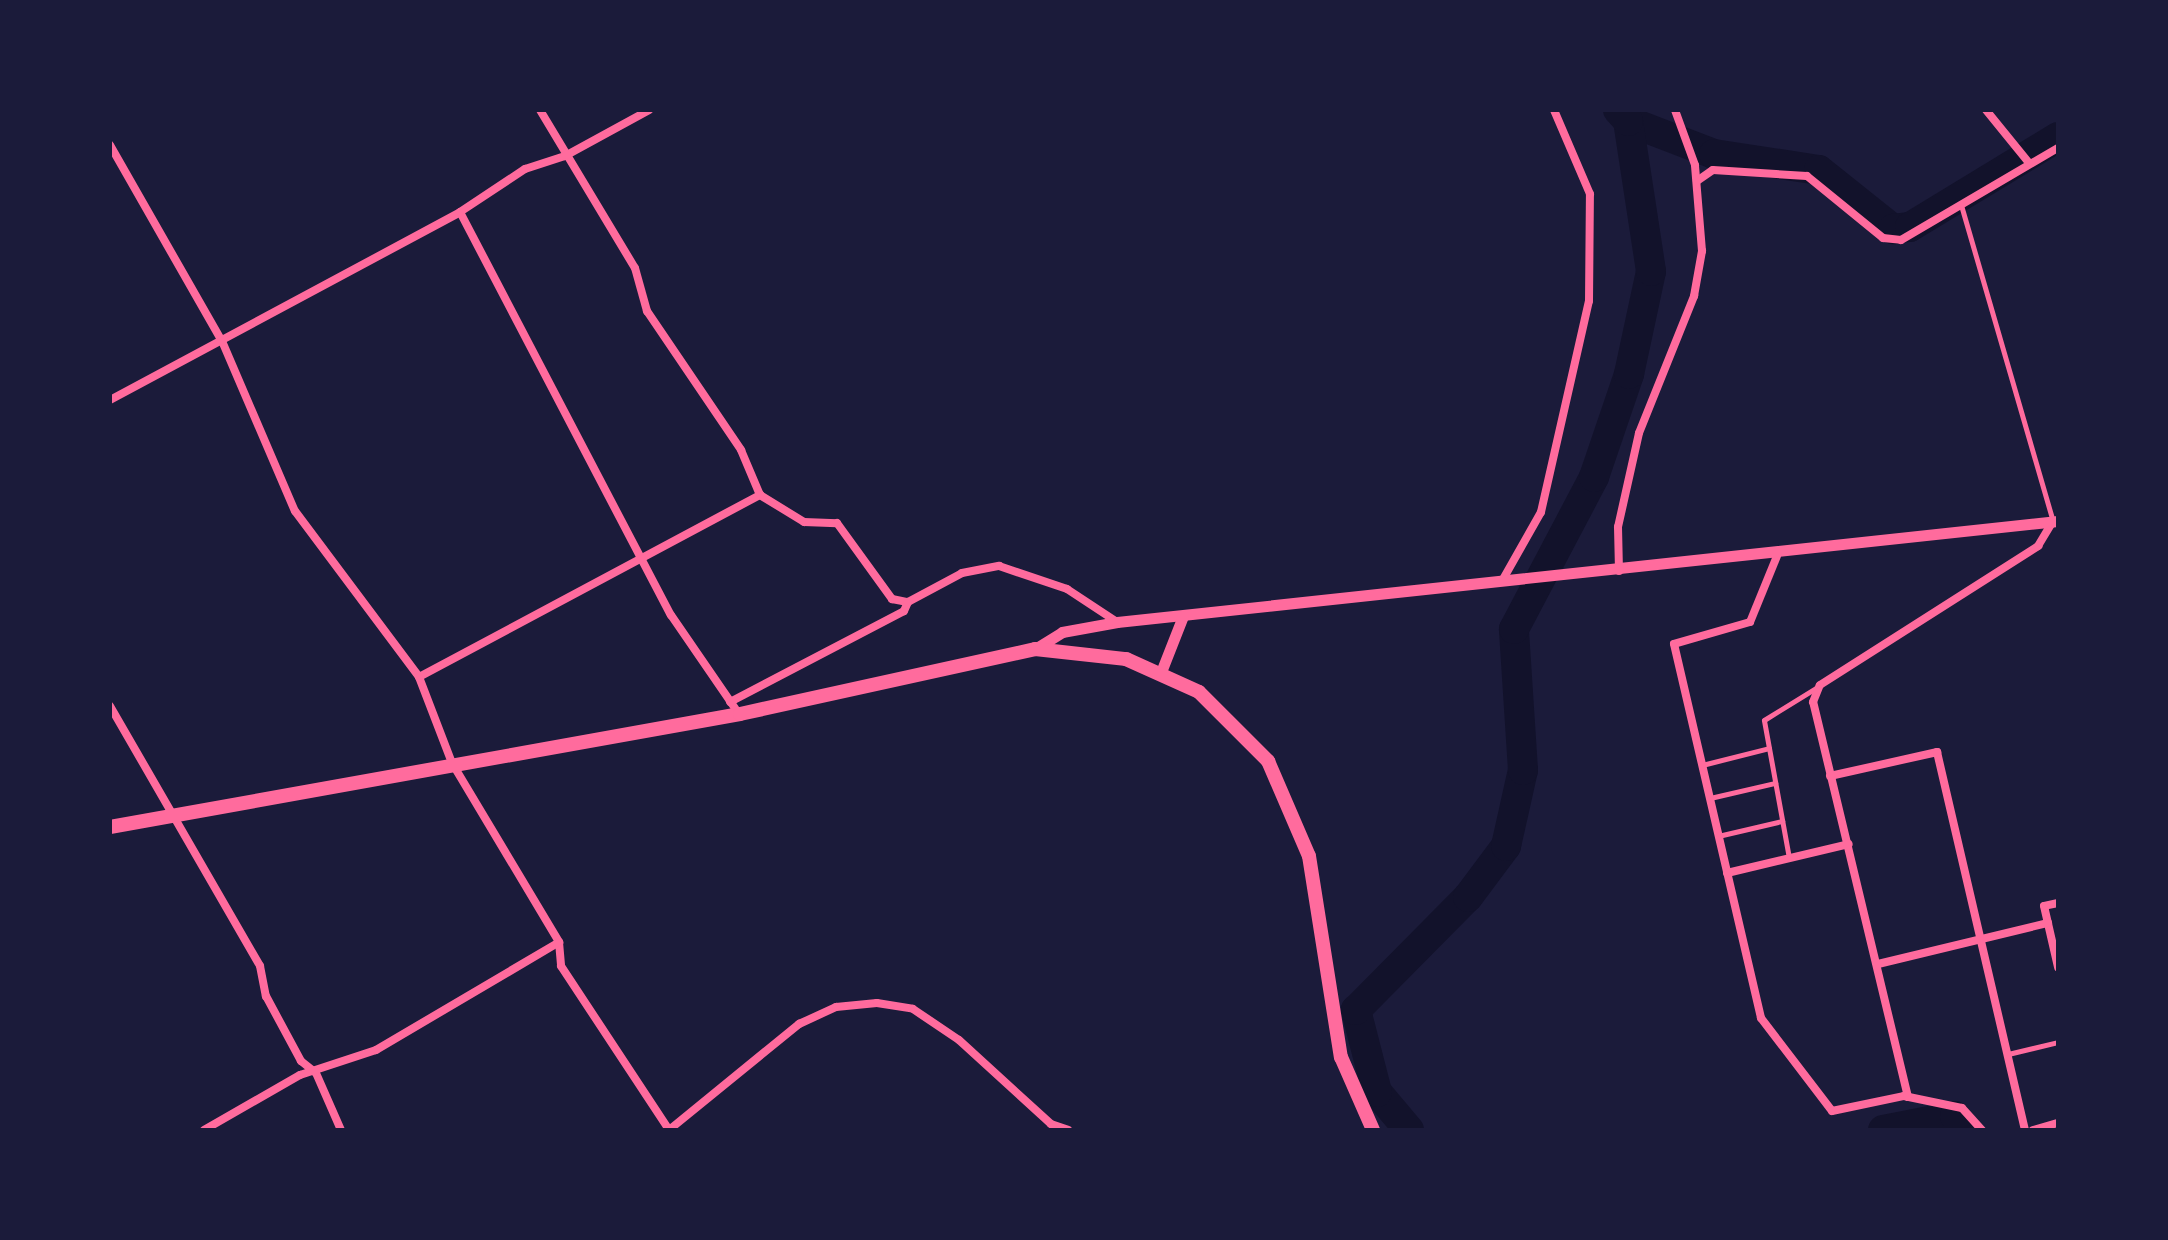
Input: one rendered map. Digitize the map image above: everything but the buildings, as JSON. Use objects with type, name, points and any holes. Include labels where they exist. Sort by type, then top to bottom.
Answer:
[{"type":"main road","points":[[110,827],[1035,649],[1087,651],[1161,672],[1238,726],[1290,803],[1309,856],[1341,1057],[1373,1130]]},
{"type":"street","points":[[540,110],[635,268],[647,311],[741,450],[760,495],[804,522],[837,523],[892,599],[908,602]]},
{"type":"street","points":[[110,400],[460,212],[525,169],[565,156],[649,110]]},
{"type":"street","points":[[1508,580],[1541,512],[1589,301],[1590,194],[1554,110]]},
{"type":"street","points":[[1619,571],[1618,527],[1639,433],[1694,296],[1702,251],[1695,165],[1688,131],[1675,110]]},
{"type":"street","points":[[1986,110],[2029,163]]},
{"type":"street","points":[[110,145],[222,341],[295,511],[419,677],[452,763],[559,942],[561,966],[669,1130],[799,1024],[836,1007],[877,1003],[913,1009],[959,1040],[1051,1124],[1068,1130]]},
{"type":"street","points":[[1697,181],[1713,170],[1807,176],[1883,238],[1901,240],[2058,148]]},
{"type":"street","points":[[460,212],[644,558],[735,708],[904,611],[908,602],[962,573],[999,566],[1067,589],[1117,622]]},
{"type":"street","points":[[419,677],[760,495]]},
{"type":"street","points":[[1035,649],[1062,632],[1117,622],[1508,580],[1560,578],[1777,556],[2055,521]]},
{"type":"street","points":[[1908,1097],[1813,702],[1820,685],[2038,546],[2055,521]]},
{"type":"street","points":[[1777,556],[1750,622],[1674,644],[1761,1018],[1824,1105],[1845,1113],[1908,1097],[1962,1108],[1982,1130]]},
{"type":"street","points":[[1161,672],[1183,616]]},
{"type":"street","points":[[110,706],[175,815],[194,860],[260,966],[266,996],[301,1061],[316,1073],[341,1130]]},
{"type":"street","points":[[1830,776],[1937,752],[2025,1130]]},
{"type":"street","points":[[1727,873],[1849,844]]},
{"type":"street","points":[[2058,903],[2044,906],[2058,967]]},
{"type":"street","points":[[1878,964],[2048,923]]},
{"type":"street","points":[[204,1130],[300,1075],[316,1073],[376,1050],[559,942]]},
{"type":"street","points":[[2033,1130],[2058,1123]]},
{"type":"lane","points":[[1961,204],[2055,521]]},
{"type":"lane","points":[[1789,858],[1764,720],[1820,685]]},
{"type":"lane","points":[[1702,765],[1769,748]]},
{"type":"lane","points":[[1710,798],[1775,783]]},
{"type":"lane","points":[[1718,836],[1782,821]]},
{"type":"lane","points":[[2008,1054],[2058,1042]]},
{"type":"waterway","points":[[1409,1130],[1377,1092],[1356,1010],[1468,897],[1506,846],[1523,770],[1514,629],[1594,477],[1629,374],[1651,271],[1628,121],[1618,110]]},
{"type":"waterway","points":[[1628,121],[1714,154],[1819,170],[1893,229],[1910,227],[2058,137]]},
{"type":"waterway","points":[[1883,1130],[1955,1116],[1965,1130]]}]
